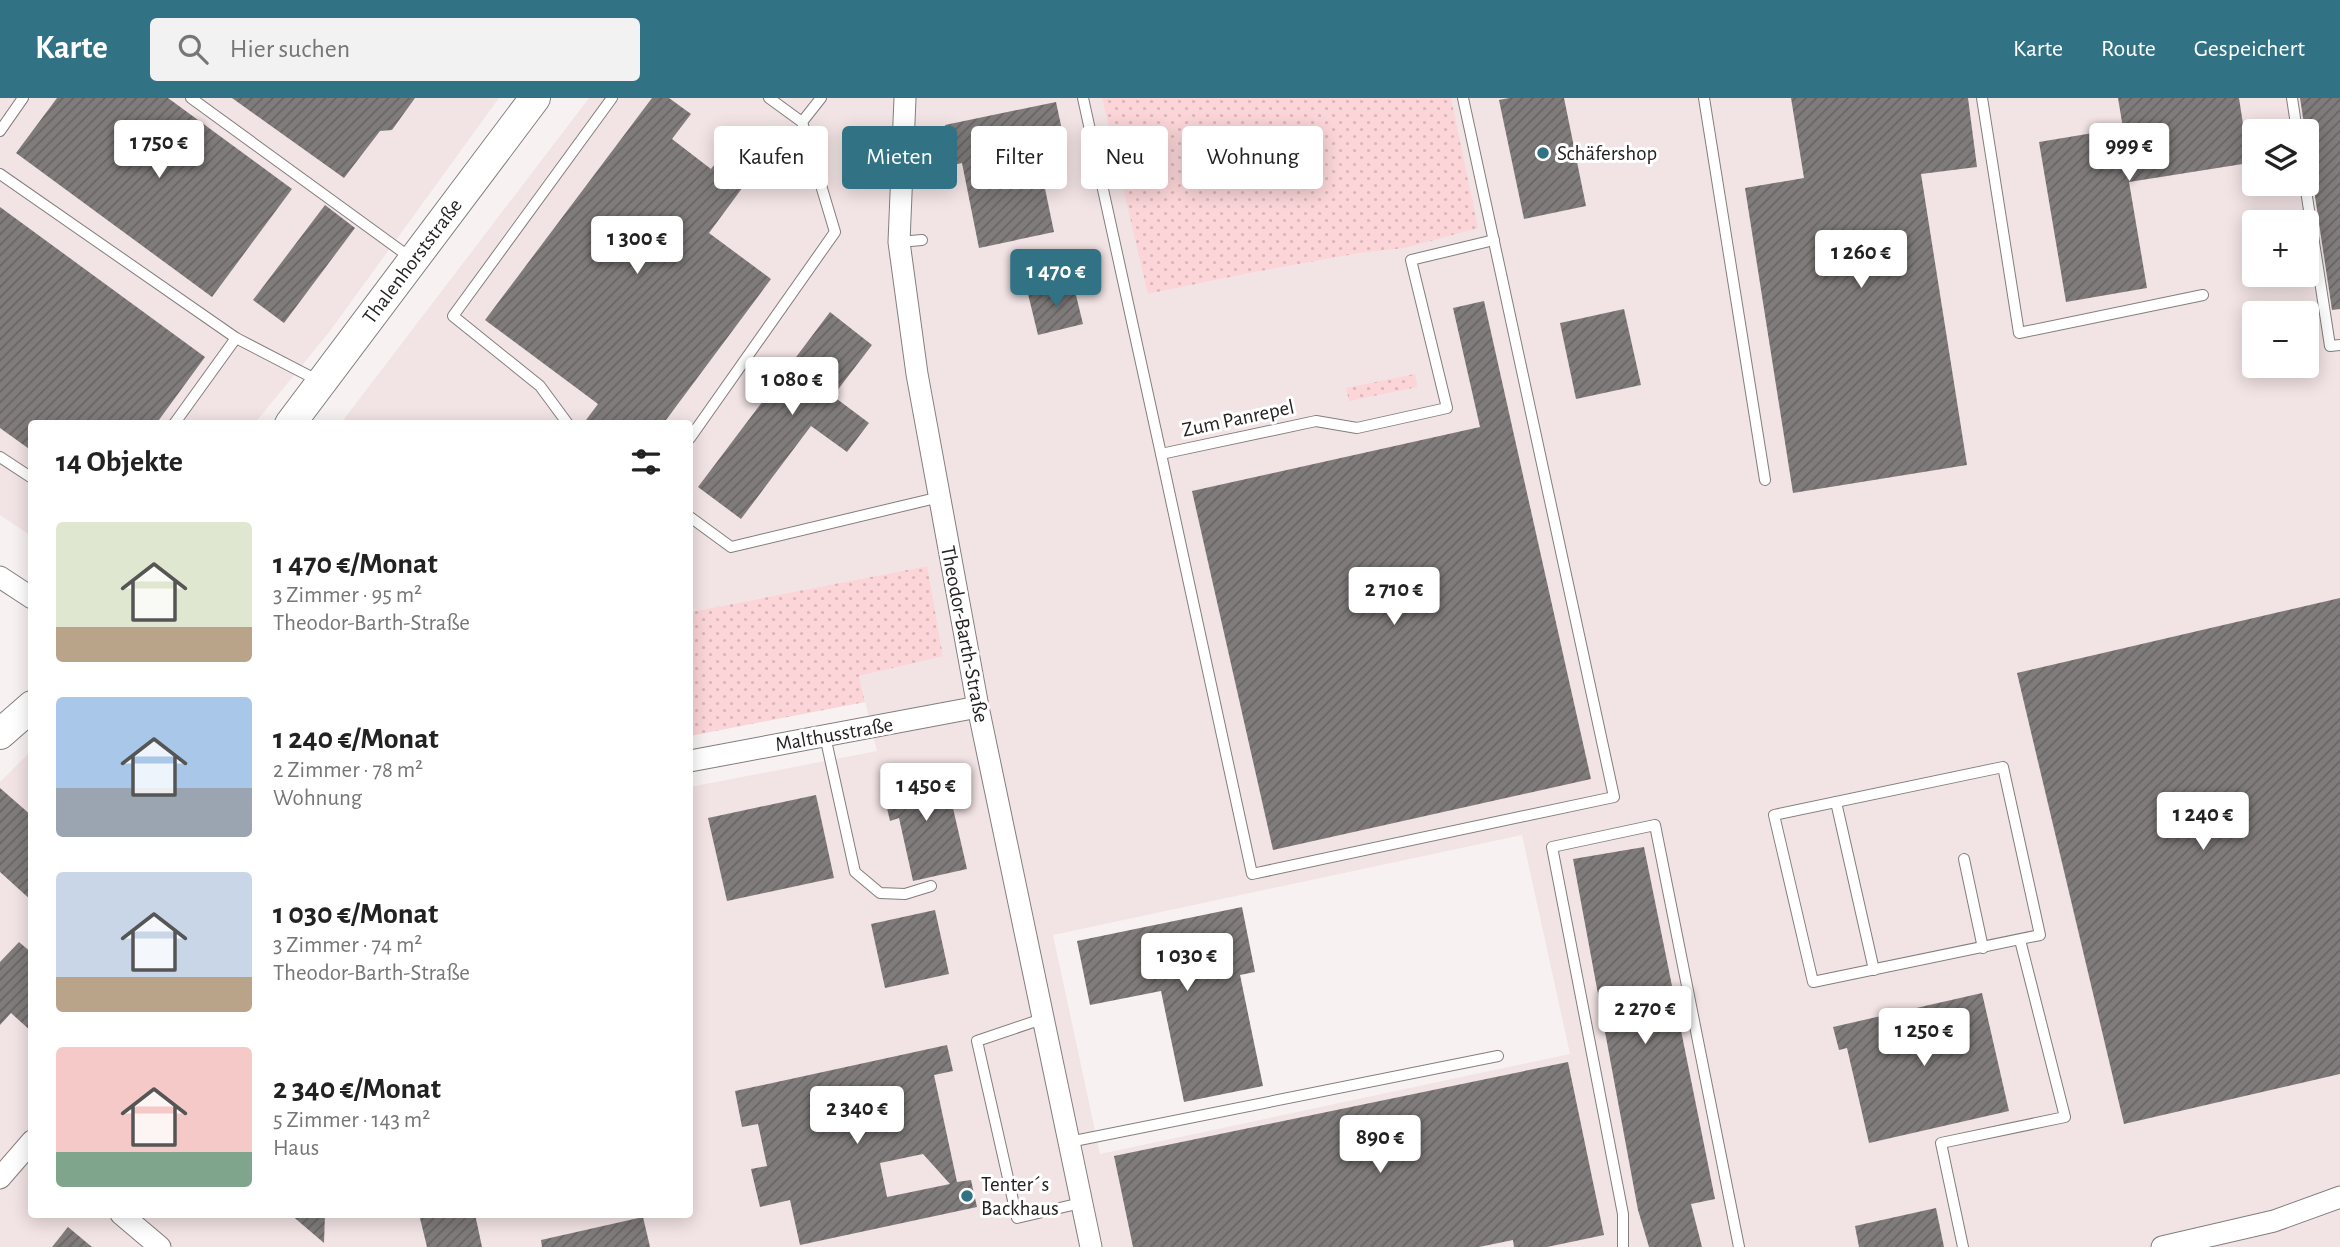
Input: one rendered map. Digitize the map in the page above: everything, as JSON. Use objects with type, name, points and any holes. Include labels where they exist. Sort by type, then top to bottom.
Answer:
[{"type":"main road","name":"Thalenhorststraße","points":[[293,420],[535,98]]},
{"type":"main road","points":[[0,734],[28,710]]},
{"type":"street","name":"Theodor-Barth-Straße","points":[[905,98],[899,242],[917,374],[978,707],[1091,1247]]},
{"type":"street","points":[[0,577],[28,595]]},
{"type":"street","name":"Malthusstraße","points":[[693,760],[978,707]]},
{"type":"street","points":[[0,1178],[28,1146]]},
{"type":"street","points":[[2162,1247],[2274,1221],[2340,1197]]},
{"type":"street","points":[[126,1218],[160,1247]]},
{"type":"lane","points":[[0,131],[23,98]]},
{"type":"lane","points":[[191,98],[413,260]]},
{"type":"lane","points":[[565,420],[540,386],[453,316],[612,98]]},
{"type":"lane","points":[[693,434],[835,232],[802,122],[769,98]]},
{"type":"lane","points":[[802,122],[821,98]]},
{"type":"lane","name":"Zum Panrepel","points":[[1083,98],[1161,454],[1316,421],[1357,428],[1447,408],[1411,260],[1494,240]]},
{"type":"lane","points":[[1161,454],[1252,874],[1614,797],[1463,98]]},
{"type":"lane","points":[[1703,98],[1765,480]]},
{"type":"lane","points":[[1982,98],[2019,333],[2203,295]]},
{"type":"lane","points":[[2292,98],[2295,119]]},
{"type":"lane","points":[[0,174],[236,338],[321,382]]},
{"type":"lane","points":[[2307,196],[2330,346],[2340,345]]},
{"type":"lane","points":[[899,242],[922,240]]},
{"type":"lane","points":[[177,420],[236,338]]},
{"type":"lane","points":[[0,457],[28,475]]},
{"type":"lane","points":[[693,518],[731,547],[940,497]]},
{"type":"lane","points":[[825,736],[855,872],[880,893],[905,894],[931,886]]},
{"type":"lane","points":[[2003,767],[2040,935],[1813,982],[1774,815],[1836,802],[2003,767]]},
{"type":"lane","points":[[1836,802],[1874,970]]},
{"type":"lane","points":[[1623,1247],[1623,1214],[1552,847],[1655,825],[1739,1247]]},
{"type":"lane","points":[[1964,859],[1983,948]]},
{"type":"lane","points":[[1963,1247],[1941,1143],[2065,1117],[2020,940]]},
{"type":"lane","points":[[1042,1019],[977,1041],[1017,1218],[1082,1203]]},
{"type":"lane","points":[[1069,1142],[1498,1056]]},
{"type":"shaded area","points":[[0,98],[499,98],[330,331],[257,420],[28,420],[28,534],[0,515]]},
{"type":"shaded area","points":[[589,98],[1102,98],[1109,126],[1081,126],[1081,189],[1124,189],[1149,294],[1360,253],[1405,248],[1477,228],[1451,98],[2340,98],[2340,1247],[0,1247],[0,782],[28,754],[28,1218],[693,1218],[693,786],[877,751],[859,676],[943,655],[926,566],[693,611],[693,420],[343,420]],"holes":[[[1522,835],[1570,1054],[1100,1154],[1053,935]]]},
{"type":"shaded area","points":[[1102,98],[1451,98],[1478,228],[1405,248],[1360,253],[1148,294],[1123,189],[1168,189],[1168,126],[1109,126]]},
{"type":"shaded area","points":[[1415,374],[1417,387],[1349,401],[1346,388]]},
{"type":"shaded area","points":[[927,566],[943,656],[859,676],[865,702],[693,735],[693,611]]},
{"type":"building","points":[[57,98],[168,98],[292,189],[212,297],[16,153]]},
{"type":"building","points":[[232,98],[415,98],[392,130],[380,131],[344,178]]},
{"type":"building","points":[[652,98],[669,98],[691,114],[672,139],[711,169],[714,165],[714,189],[741,189],[709,233],[771,279],[666,420],[586,420],[598,404],[485,320]]},
{"type":"building","name":"Schäfershop","points":[[1564,98],[1586,206],[1524,219],[1499,100]]},
{"type":"building","points":[[1791,98],[1968,98],[1977,167],[1921,174],[1967,465],[1793,493],[1745,188],[1804,178]]},
{"type":"building","points":[[2118,98],[2239,98],[2242,119],[2242,164],[2129,182],[2147,288],[2066,302],[2039,142],[2123,128]]},
{"type":"building","points":[[2300,98],[2340,98],[2340,309],[2332,310],[2315,196],[2319,196],[2319,119],[2303,119]]},
{"type":"building","points":[[1056,102],[1061,126],[971,126],[971,189],[1045,189],[1054,232],[979,248],[962,163],[957,164],[957,126],[945,125]]},
{"type":"building","points":[[325,205],[355,228],[284,323],[253,300]]},
{"type":"building","points":[[0,207],[205,357],[159,420],[28,420],[28,448],[0,428]]},
{"type":"building","points":[[1083,260],[1087,278],[1061,285],[1057,267]]},
{"type":"building","points":[[1073,283],[1083,324],[1038,335],[1028,294]]},
{"type":"building","points":[[1484,301],[1591,779],[1273,850],[1192,491],[1480,427],[1453,308]]},
{"type":"building","points":[[1624,309],[1641,385],[1576,399],[1560,323]]},
{"type":"building","points":[[830,312],[872,345],[833,396],[869,423],[847,452],[811,426],[741,519],[698,487]]},
{"type":"building","points":[[2340,598],[2340,1074],[2124,1124],[2017,673]]},
{"type":"building","points":[[944,769],[967,869],[913,881],[899,818],[890,821],[881,782]]},
{"type":"building","points":[[0,788],[28,812],[28,897],[0,872]]},
{"type":"building","points":[[816,795],[834,878],[727,901],[708,818]]},
{"type":"building","points":[[1644,847],[1715,1199],[1691,1204],[1702,1247],[1649,1247],[1638,1210],[1573,859]]},
{"type":"building","points":[[1242,907],[1255,972],[1240,975],[1263,1086],[1184,1102],[1161,991],[1090,1005],[1077,941]]},
{"type":"building","points":[[935,910],[949,974],[885,988],[871,924]]},
{"type":"building","points":[[19,942],[28,950],[28,1028],[11,1013],[0,1025],[0,962]]},
{"type":"building","points":[[1982,993],[2009,1111],[1869,1143],[1847,1048],[1839,1050],[1833,1027]]},
{"type":"building","points":[[947,1045],[953,1071],[934,1075],[957,1182],[971,1180],[977,1207],[800,1245],[790,1200],[760,1207],[751,1169],[767,1166],[758,1124],[742,1127],[735,1091]],"holes":[[[923,1154],[950,1184],[887,1197],[880,1163]]]},
{"type":"building","points":[[1568,1062],[1604,1235],[1547,1247],[1514,1247],[1513,1240],[1479,1247],[1133,1247],[1114,1156]]},
{"type":"building","points":[[1936,1208],[1944,1247],[1859,1247],[1855,1226]]},
{"type":"building","points":[[295,1218],[325,1218],[324,1243]]},
{"type":"building","points":[[420,1218],[476,1218],[482,1247],[427,1247]]},
{"type":"building","points":[[643,1218],[650,1247],[542,1247],[541,1240]]},
{"type":"building","points":[[68,1227],[92,1247],[52,1247]]},
{"type":"place","name":"Schäfershop","points":[[1543,153]]},
{"type":"place","name":"Tenter´s Backhaus","points":[[967,1196]]}]
